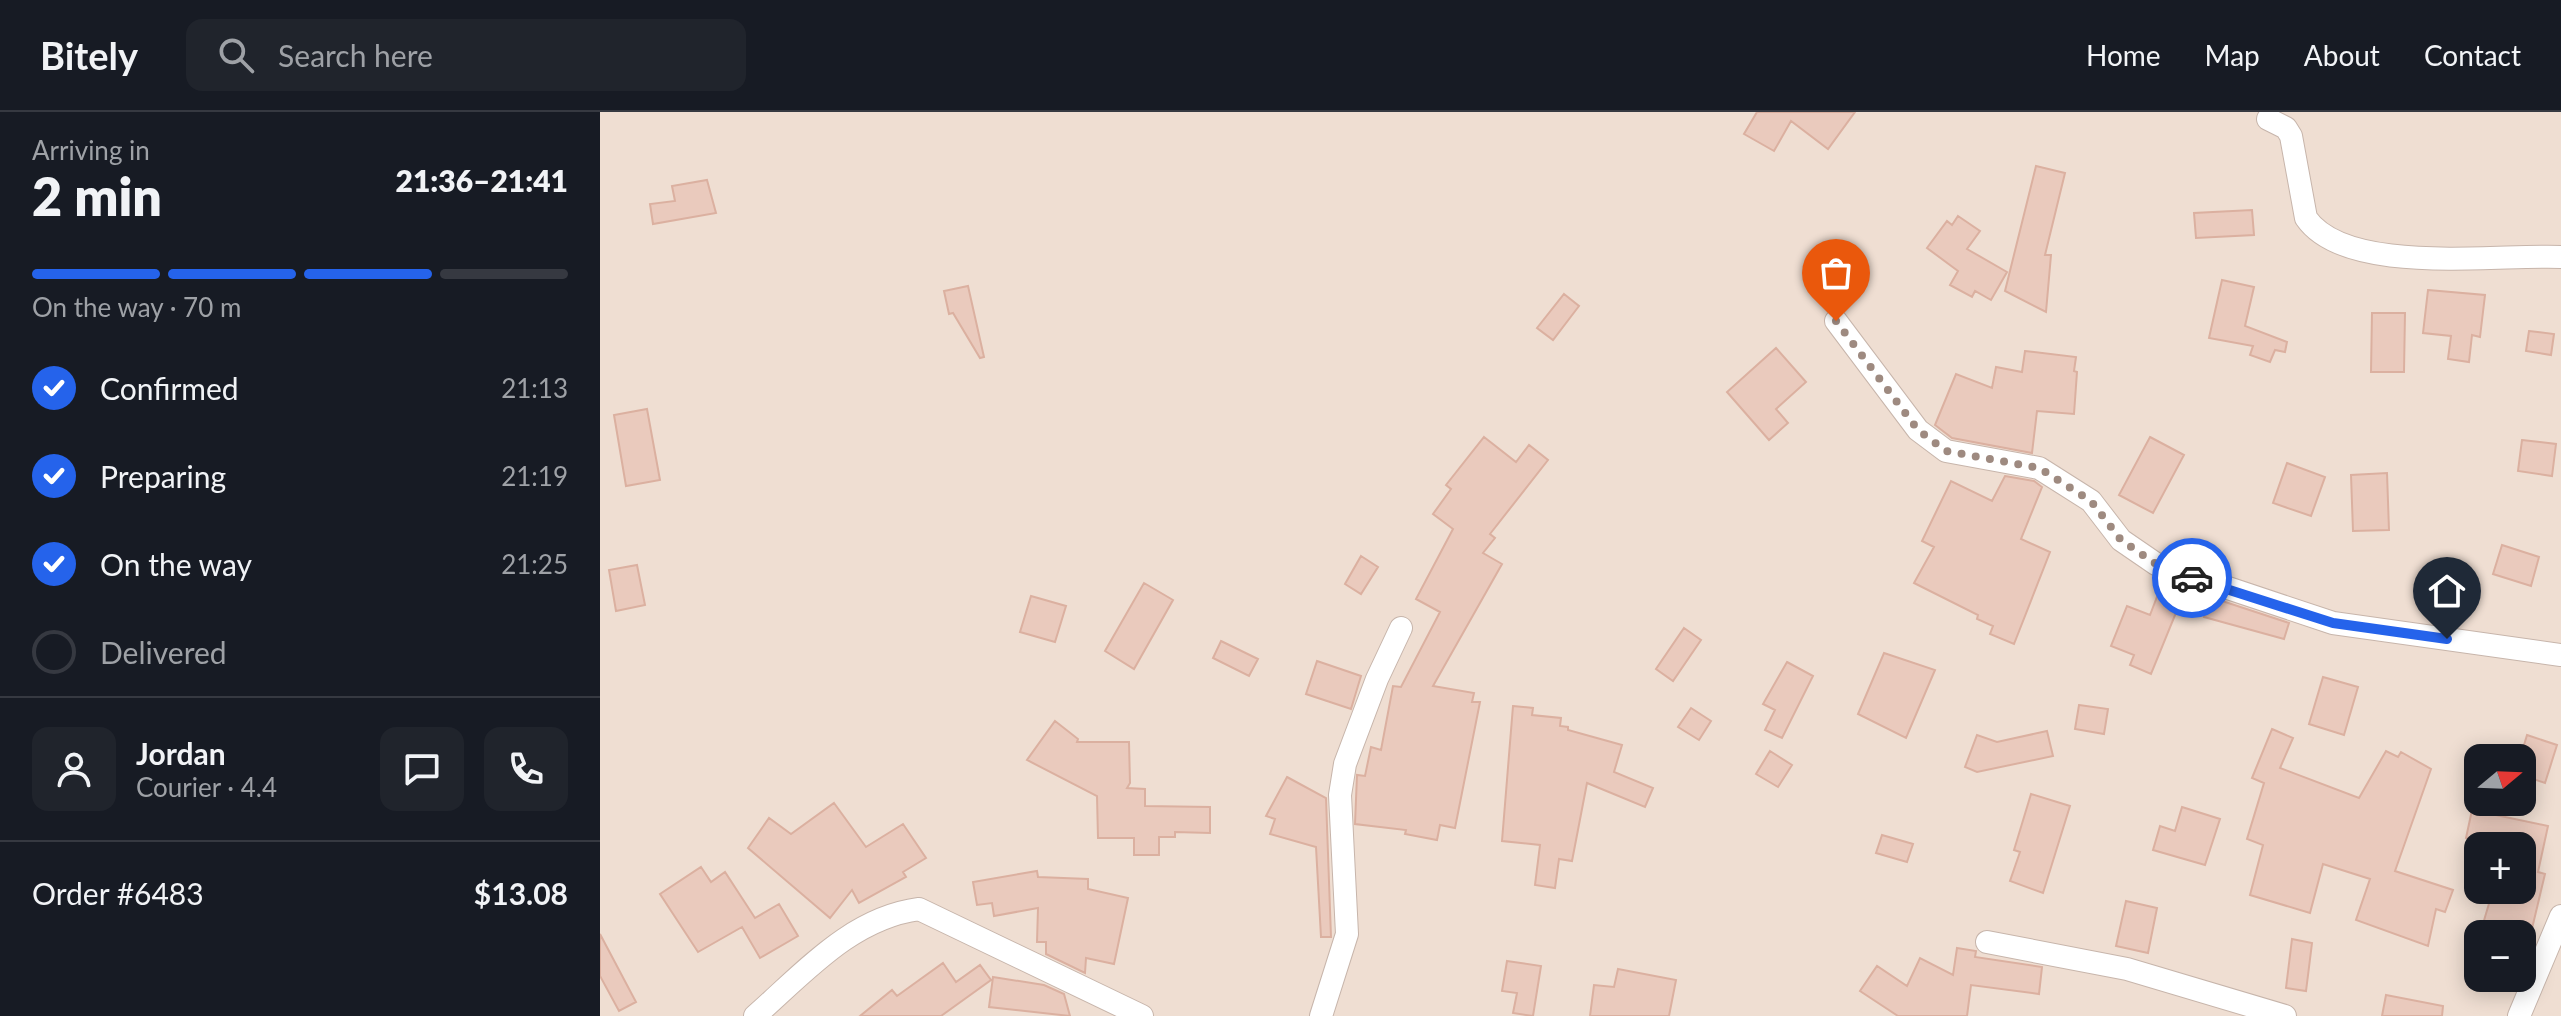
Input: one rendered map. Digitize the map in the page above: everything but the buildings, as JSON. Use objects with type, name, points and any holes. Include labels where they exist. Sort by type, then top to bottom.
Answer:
[{"type":"street","points":[[2268,119],[2286,128],[2291,136],[2306,218],[2313,229],[2326,237],[2397,259],[2561,257]]},
{"type":"street","points":[[1836,321],[1918,430],[1946,451],[2039,468],[2091,501],[2121,540],[2156,564],[2333,623],[2561,655]]},
{"type":"street","points":[[1321,1016],[1347,934],[1340,795],[1345,764],[1377,679],[1401,628]]},
{"type":"street","points":[[755,1016],[851,933],[891,913],[919,909],[1142,1016]]},
{"type":"street","points":[[2519,1016],[2561,916]]},
{"type":"street","points":[[1987,942],[2127,969],[2285,1016]]},
{"type":"shaded area","points":[[600,112],[2561,112],[2561,1016],[600,1016]]},
{"type":"way so far","points":[[1836,321],[1918,430],[1946,451],[1983,455],[2039,468],[2091,501],[2121,540],[2156,564],[2192,578]]},
{"type":"route","points":[[2192,578],[2333,623],[2447,639]]}]
